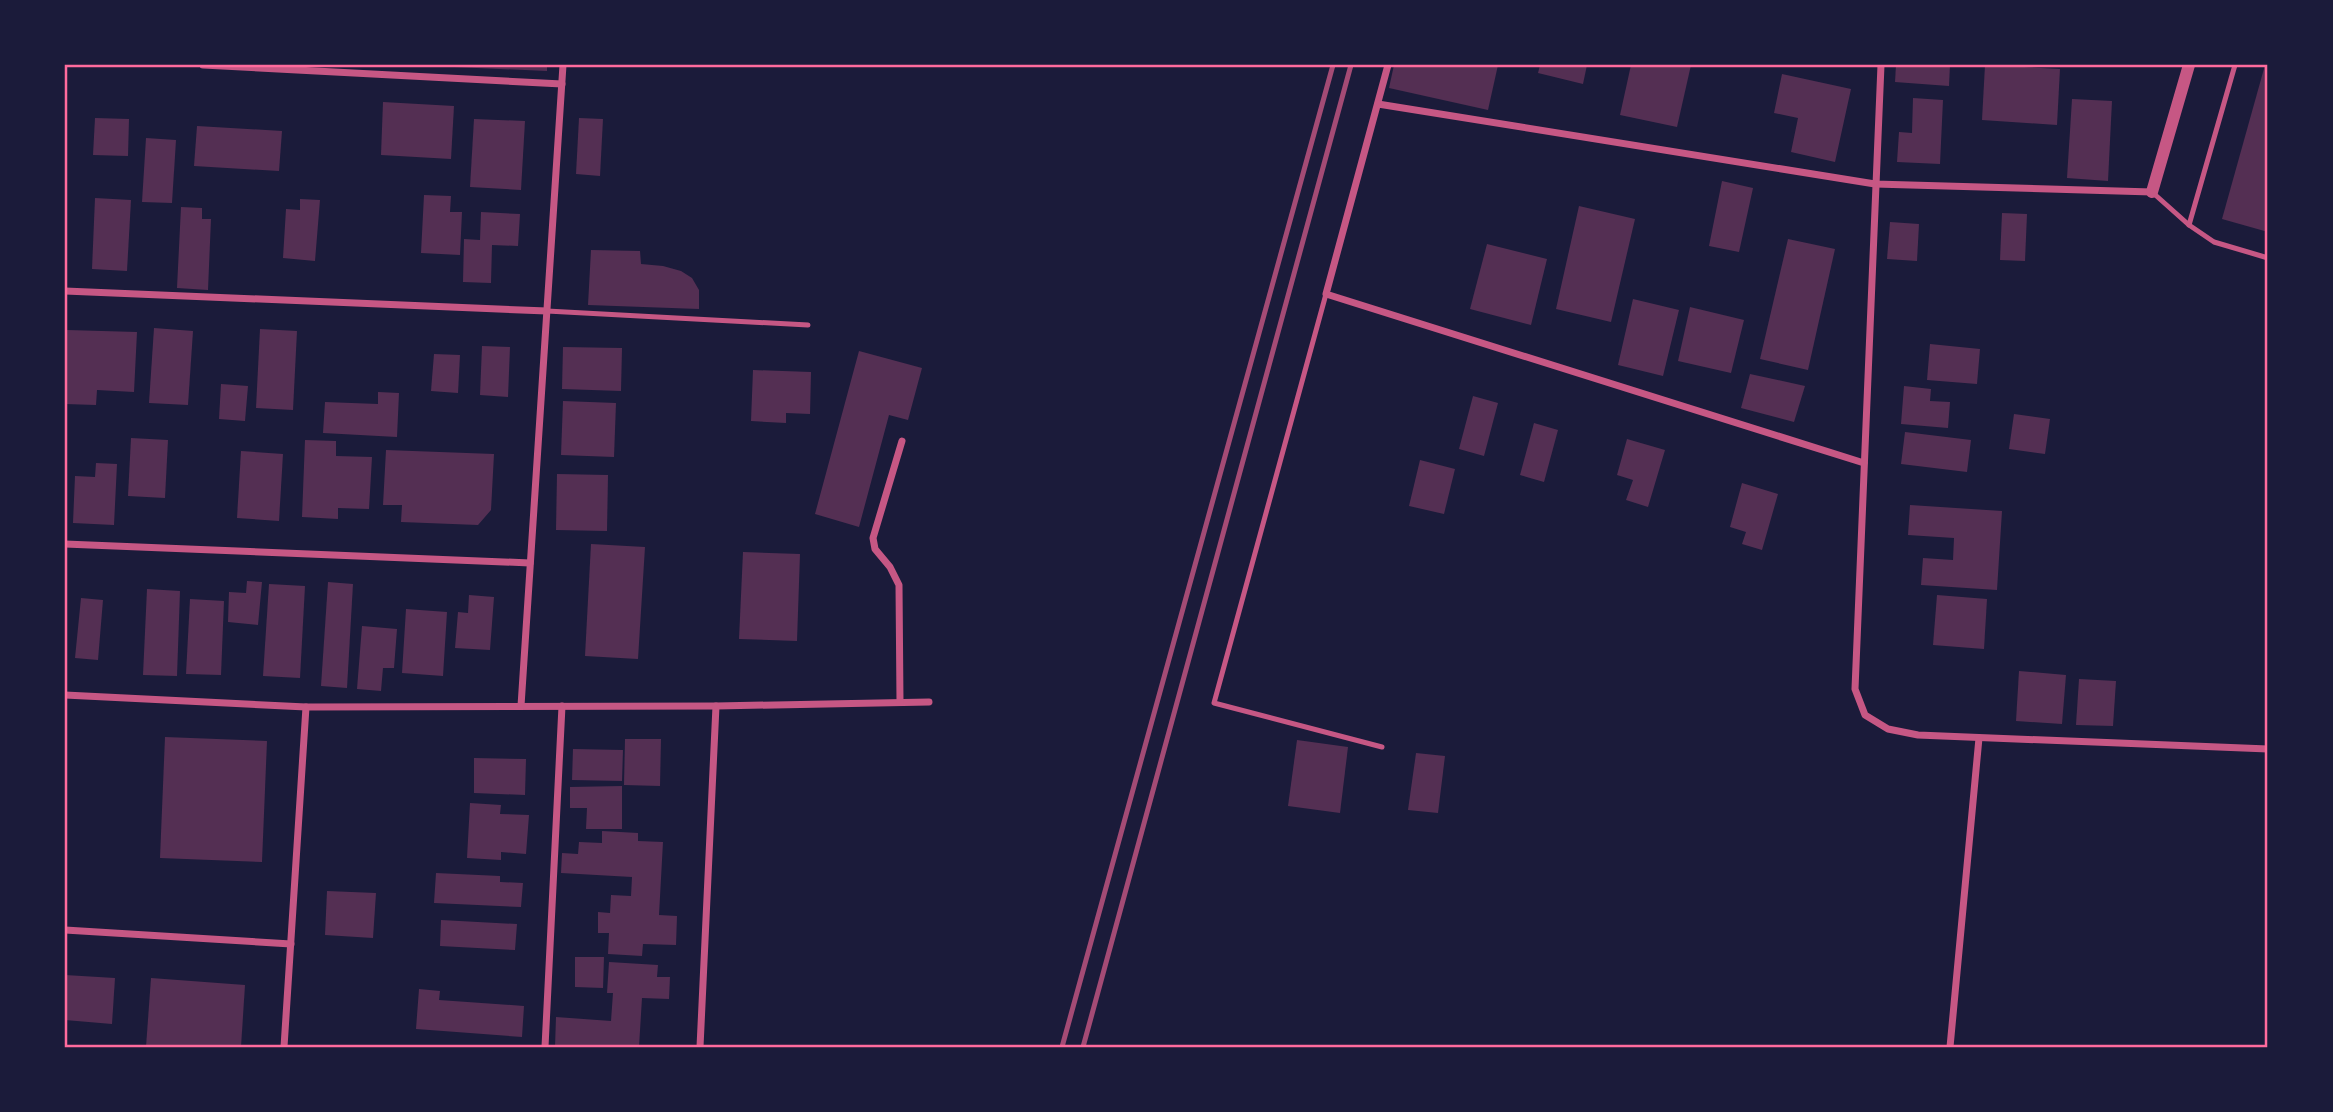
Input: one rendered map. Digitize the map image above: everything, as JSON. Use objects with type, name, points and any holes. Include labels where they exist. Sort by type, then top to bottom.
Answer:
[{"type":"street","points":[[203,65],[562,84]]},
{"type":"street","points":[[521,706],[563,65]]},
{"type":"street","points":[[1388,65],[1326,294],[1864,463]]},
{"type":"street","points":[[1881,65],[1855,688],[1865,715],[1888,729],[1918,734],[2268,749]]},
{"type":"street","points":[[1378,104],[1875,184],[2152,192],[2189,65]]},
{"type":"street","points":[[65,291],[547,311]]},
{"type":"street","points":[[900,702],[899,585],[890,567],[875,549],[873,538],[902,441]]},
{"type":"street","points":[[65,544],[530,564]]},
{"type":"street","points":[[65,695],[306,707],[716,706],[929,702]]},
{"type":"street","points":[[545,1047],[562,706]]},
{"type":"street","points":[[700,1047],[716,706]]},
{"type":"street","points":[[284,1047],[306,707]]},
{"type":"street","points":[[1950,1047],[1979,738]]},
{"type":"street","points":[[65,930],[290,944]]},
{"type":"lane","points":[[2189,225],[2235,65]]},
{"type":"lane","points":[[2152,192],[2214,243],[2268,258]]},
{"type":"lane","points":[[1326,294],[1214,703],[1382,747]]},
{"type":"lane","points":[[547,311],[808,325]]},
{"type":"building","points":[[547,65],[547,71],[454,67]]},
{"type":"building","points":[[1394,65],[1498,65],[1488,110],[1389,88]]},
{"type":"building","points":[[1540,65],[1587,65],[1583,84],[1538,73]]},
{"type":"building","points":[[1631,65],[1691,65],[1677,127],[1620,115]]},
{"type":"building","points":[[1896,65],[1950,65],[1949,86],[1895,82]]},
{"type":"building","points":[[1985,65],[2060,69],[2057,125],[1982,120]]},
{"type":"building","points":[[2265,65],[2268,65],[2268,232],[2222,219]]},
{"type":"building","points":[[1782,74],[1851,89],[1835,162],[1791,152],[1798,118],[1774,113]]},
{"type":"building","points":[[1913,98],[1943,100],[1940,164],[1897,162],[1899,132],[1912,133]]},
{"type":"building","points":[[2072,99],[2112,101],[2108,181],[2067,178]]},
{"type":"building","points":[[383,102],[454,106],[451,159],[381,155]]},
{"type":"building","points":[[95,118],[129,119],[128,156],[93,155]]},
{"type":"building","points":[[579,118],[603,119],[600,176],[576,174]]},
{"type":"building","points":[[474,119],[525,121],[521,190],[470,187]]},
{"type":"building","points":[[197,126],[282,131],[279,171],[194,166]]},
{"type":"building","points":[[146,138],[176,140],[172,203],[142,202]]},
{"type":"building","points":[[1722,181],[1753,188],[1739,252],[1709,246]]},
{"type":"building","points":[[424,195],[451,196],[450,212],[462,212],[460,255],[421,253]]},
{"type":"building","points":[[95,198],[131,200],[127,271],[92,269]]},
{"type":"building","points":[[300,199],[320,200],[315,261],[283,258],[286,209],[300,210]]},
{"type":"building","points":[[1579,206],[1635,219],[1611,322],[1556,309]]},
{"type":"building","points":[[181,207],[202,208],[202,219],[211,219],[208,290],[177,288]]},
{"type":"building","points":[[481,212],[520,214],[518,246],[492,245],[491,283],[463,282],[464,239],[480,240]]},
{"type":"building","points":[[2002,213],[2027,214],[2025,261],[2000,260]]},
{"type":"building","points":[[1890,222],[1919,224],[1917,261],[1887,259]]},
{"type":"building","points":[[1788,239],[1835,249],[1808,370],[1760,359]]},
{"type":"building","points":[[1487,244],[1547,259],[1531,325],[1470,309]]},
{"type":"building","points":[[591,250],[640,251],[641,264],[681,271],[692,278],[699,290],[699,309],[588,305]]},
{"type":"building","points":[[1633,299],[1679,310],[1663,376],[1618,365]]},
{"type":"building","points":[[1690,307],[1744,320],[1731,373],[1678,361]]},
{"type":"building","points":[[154,328],[193,331],[188,405],[149,403]]},
{"type":"building","points":[[260,329],[297,331],[293,410],[256,408]]},
{"type":"building","points":[[67,330],[137,332],[134,392],[97,390],[96,405],[65,404]]},
{"type":"building","points":[[1930,344],[1980,349],[1977,384],[1927,380]]},
{"type":"building","points":[[482,346],[510,347],[508,397],[480,395]]},
{"type":"building","points":[[563,347],[622,348],[621,391],[562,389]]},
{"type":"building","points":[[859,351],[922,368],[908,420],[889,415],[859,527],[815,514]]},
{"type":"building","points":[[434,354],[460,355],[458,393],[431,391]]},
{"type":"building","points":[[753,370],[811,372],[810,414],[786,413],[786,423],[751,421]]},
{"type":"building","points":[[1750,374],[1805,386],[1794,422],[1741,408]]},
{"type":"building","points":[[221,384],[248,386],[245,421],[219,419]]},
{"type":"building","points":[[1904,386],[1931,389],[1930,401],[1950,402],[1948,428],[1901,424]]},
{"type":"building","points":[[378,392],[399,393],[397,437],[323,433],[325,402],[378,404]]},
{"type":"building","points":[[1473,396],[1498,403],[1484,456],[1459,449]]},
{"type":"building","points":[[563,401],[616,403],[614,457],[561,455]]},
{"type":"building","points":[[2014,414],[2050,419],[2045,454],[2009,449]]},
{"type":"building","points":[[1534,423],[1558,430],[1544,482],[1520,475]]},
{"type":"building","points":[[1905,432],[1971,440],[1967,472],[1901,464]]},
{"type":"building","points":[[131,438],[168,440],[165,498],[128,496]]},
{"type":"building","points":[[1627,439],[1665,450],[1648,507],[1626,500],[1633,480],[1617,475]]},
{"type":"building","points":[[305,440],[336,441],[336,456],[372,457],[369,509],[338,508],[338,519],[302,517]]},
{"type":"building","points":[[386,450],[494,454],[491,510],[478,525],[401,522],[402,505],[383,505]]},
{"type":"building","points":[[241,451],[283,454],[279,521],[237,518]]},
{"type":"building","points":[[1420,460],[1455,469],[1444,514],[1409,506]]},
{"type":"building","points":[[96,463],[117,464],[114,525],[73,523],[75,476],[95,477]]},
{"type":"building","points":[[557,474],[608,475],[607,531],[556,530]]},
{"type":"building","points":[[1742,483],[1778,494],[1762,550],[1742,544],[1746,532],[1730,527]]},
{"type":"building","points":[[1910,505],[2002,511],[1997,590],[1921,585],[1923,558],[1953,560],[1954,538],[1908,535]]},
{"type":"building","points":[[591,544],[645,547],[638,659],[585,656]]},
{"type":"building","points":[[743,552],[800,554],[797,641],[739,639]]},
{"type":"building","points":[[247,581],[262,582],[258,625],[228,622],[229,592],[246,593]]},
{"type":"building","points":[[328,582],[353,584],[347,688],[321,686]]},
{"type":"building","points":[[269,584],[305,586],[300,678],[263,676]]},
{"type":"building","points":[[147,589],[180,591],[177,676],[143,675]]},
{"type":"building","points":[[469,595],[494,597],[490,650],[455,648],[458,612],[468,613]]},
{"type":"building","points":[[1937,595],[1987,599],[1984,649],[1933,645]]},
{"type":"building","points":[[81,598],[103,600],[98,660],[75,658]]},
{"type":"building","points":[[190,599],[224,601],[221,675],[186,674]]},
{"type":"building","points":[[406,609],[447,612],[443,676],[402,673]]},
{"type":"building","points":[[362,626],[397,629],[394,668],[383,668],[381,691],[357,689]]},
{"type":"building","points":[[2019,671],[2066,675],[2062,724],[2016,721]]},
{"type":"building","points":[[2079,679],[2116,681],[2113,726],[2076,725]]},
{"type":"building","points":[[165,737],[267,741],[262,862],[160,858]]},
{"type":"building","points":[[625,739],[661,739],[660,786],[624,785]]},
{"type":"building","points":[[1297,740],[1348,747],[1340,813],[1288,806]]},
{"type":"building","points":[[573,749],[623,750],[622,781],[572,780]]},
{"type":"building","points":[[1416,753],[1445,756],[1438,813],[1408,810]]},
{"type":"building","points":[[474,758],[526,759],[525,795],[474,793]]},
{"type":"building","points":[[622,786],[622,829],[586,829],[587,808],[570,808],[570,787]]},
{"type":"building","points":[[470,803],[501,805],[500,814],[529,815],[526,854],[501,852],[501,860],[467,858]]},
{"type":"building","points":[[602,831],[638,833],[638,841],[663,842],[659,915],[677,916],[676,945],[643,944],[642,956],[608,954],[609,933],[598,933],[598,912],[610,913],[611,895],[631,896],[632,877],[561,873],[562,853],[578,854],[579,842],[602,843]]},
{"type":"building","points":[[436,873],[500,876],[500,882],[523,883],[521,907],[434,903]]},
{"type":"building","points":[[327,891],[376,893],[373,938],[325,935]]},
{"type":"building","points":[[441,920],[517,924],[515,950],[440,946]]},
{"type":"building","points":[[575,957],[604,957],[603,988],[575,987]]},
{"type":"building","points":[[609,962],[658,965],[657,977],[670,977],[669,999],[642,998],[639,1047],[555,1047],[556,1017],[611,1021],[613,993],[607,993]]},
{"type":"building","points":[[65,975],[115,978],[112,1024],[65,1020]]},
{"type":"building","points":[[151,978],[245,985],[241,1047],[146,1047]]},
{"type":"building","points":[[419,989],[440,991],[439,1000],[524,1006],[522,1037],[416,1029]]},
{"type":"railway","points":[[1062,1047],[1333,65]]},
{"type":"railway","points":[[1083,1047],[1351,65]]}]
